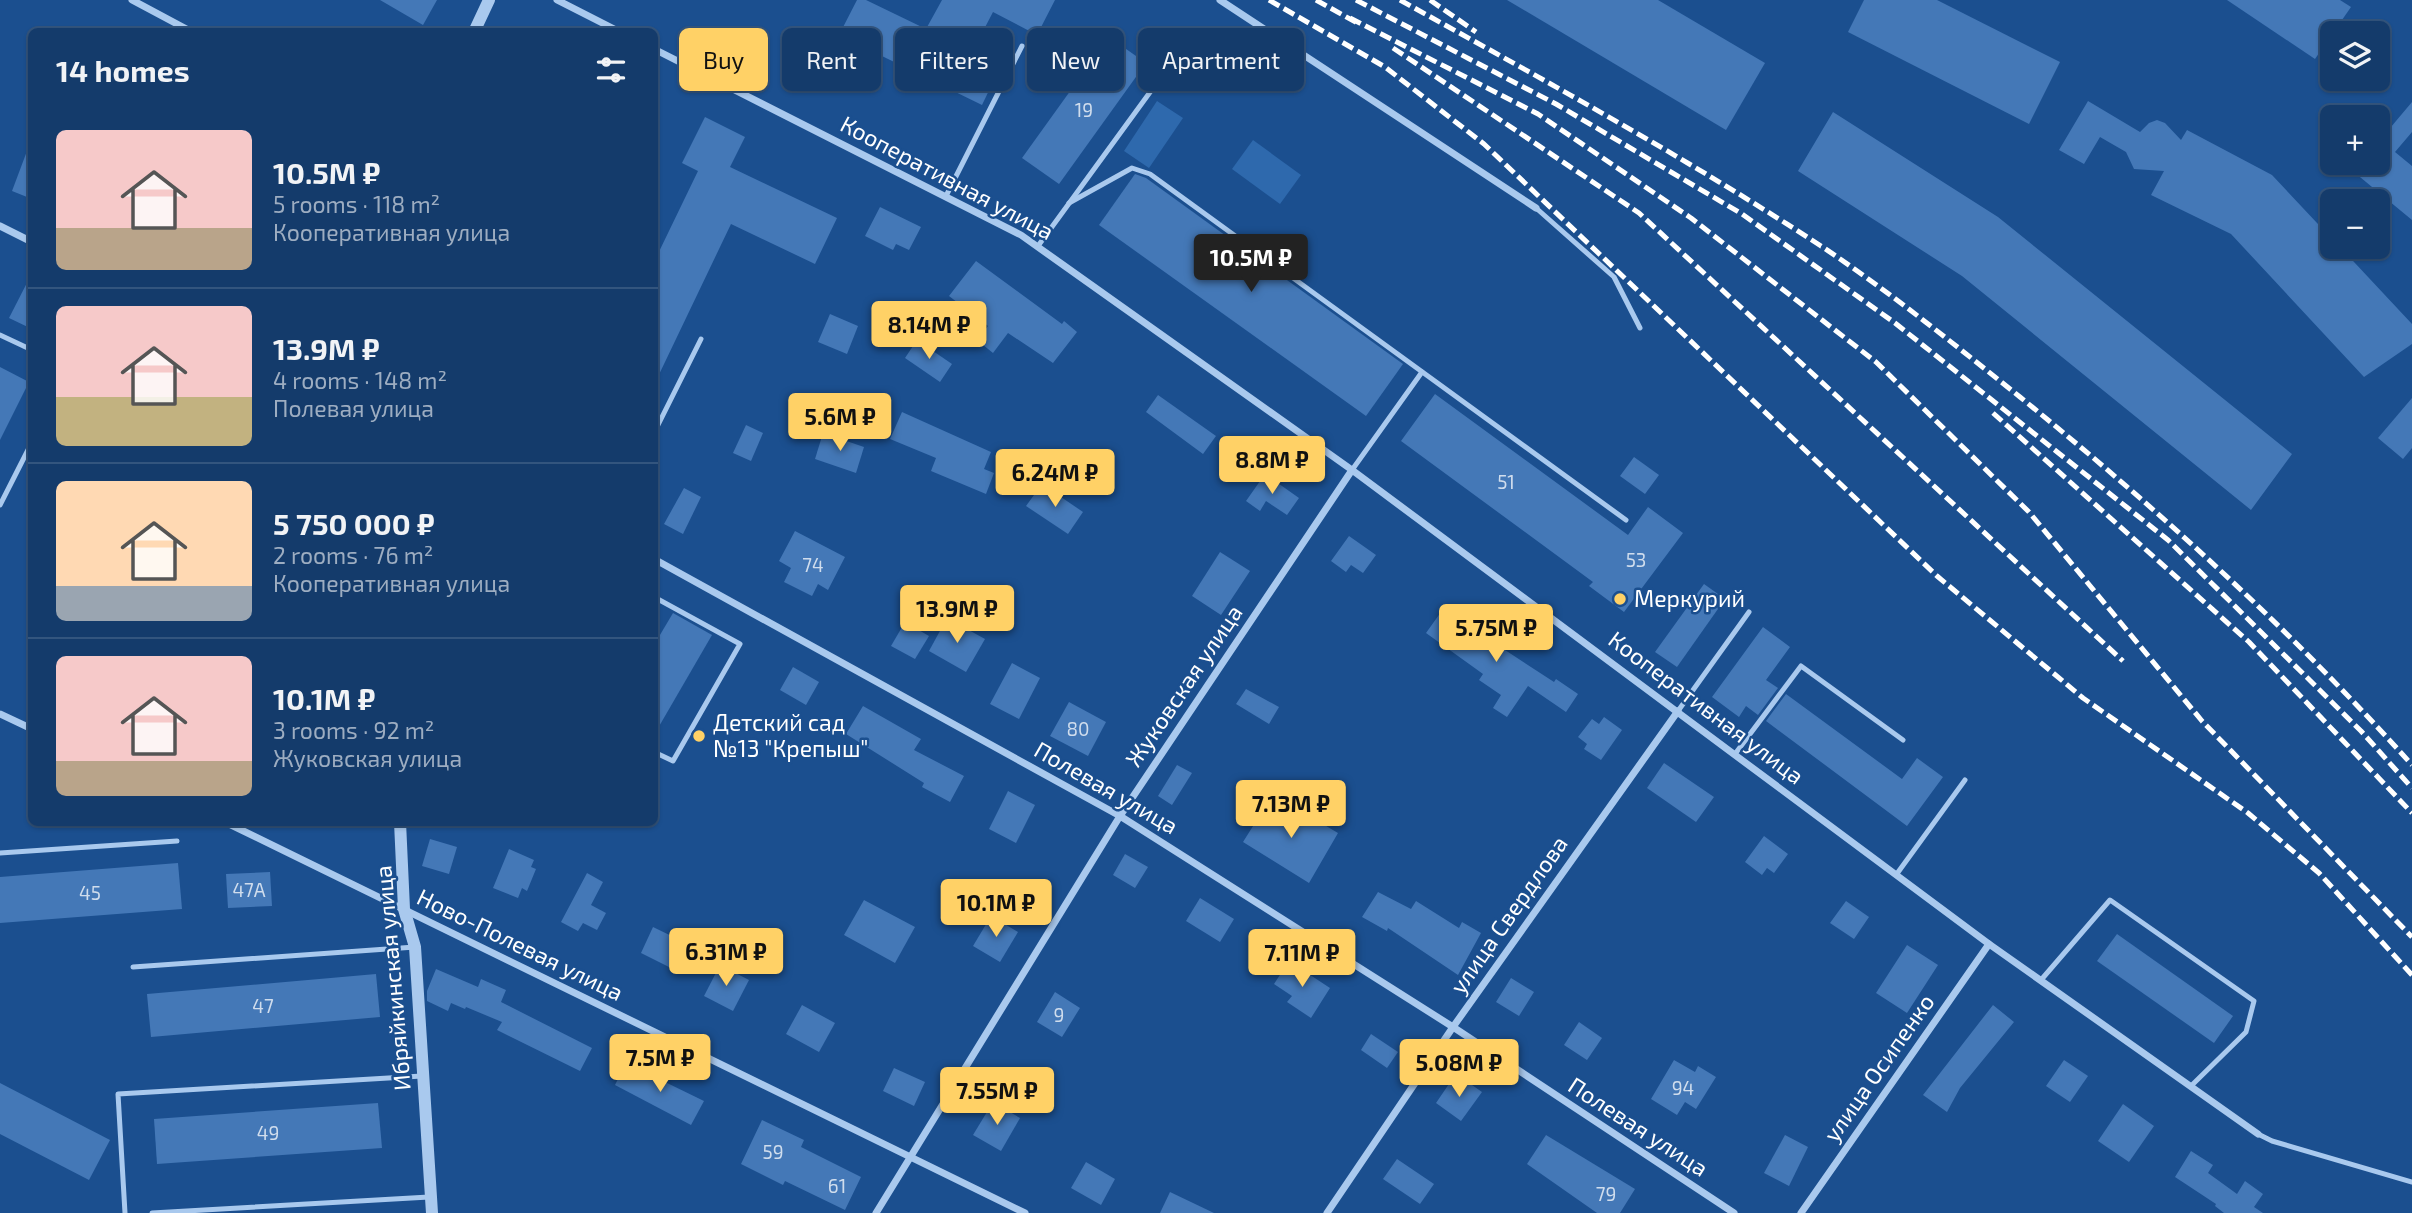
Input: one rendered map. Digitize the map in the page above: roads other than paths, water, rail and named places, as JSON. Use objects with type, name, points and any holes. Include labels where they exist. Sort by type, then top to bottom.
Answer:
[{"type":"street","points":[[132,0],[184,28]]},
{"type":"street","points":[[476,28],[489,0]]},
{"type":"street","points":[[557,0],[612,28]]},
{"type":"street","points":[[1220,0],[1536,208]]},
{"type":"street","name":"Кооперативная улица","points":[[658,51],[946,196],[1038,246],[1352,470],[1989,944],[2258,1134]]},
{"type":"street","points":[[0,226],[28,240]]},
{"type":"street","name":"Жуковская улица","points":[[876,1213],[1120,816],[1352,470]]},
{"type":"street","name":"Полевая улица","points":[[658,561],[1120,816],[1453,1027],[1734,1213]]},
{"type":"street","name":"улица Свердлова","points":[[1327,1213],[1453,1027],[1678,710]]},
{"type":"street","points":[[0,714],[28,727]]},
{"type":"street","name":"Ново-Полевая улица","points":[[233,826],[1025,1213]]},
{"type":"street","name":"Ибряйкинская улица","points":[[400,826],[404,909],[415,947],[432,1213]]},
{"type":"street","name":"улица Осипенко","points":[[1801,1213],[1989,944]]},
{"type":"lane","points":[[946,196],[1022,46]]},
{"type":"lane","points":[[1038,246],[1151,91]]},
{"type":"lane","points":[[1069,203],[1132,168],[1140,169],[1626,520]]},
{"type":"lane","points":[[1536,208],[1614,277],[1640,328]]},
{"type":"lane","points":[[0,335],[28,348]]},
{"type":"lane","points":[[658,425],[701,339]]},
{"type":"lane","points":[[1352,470],[1422,372]]},
{"type":"lane","points":[[0,505],[28,450]]},
{"type":"lane","points":[[658,599],[740,644],[673,761],[658,754]]},
{"type":"lane","points":[[1678,710],[1749,612]]},
{"type":"lane","points":[[1735,754],[1801,666],[1903,740]]},
{"type":"lane","points":[[1896,874],[1965,780]]},
{"type":"lane","points":[[0,853],[177,841]]},
{"type":"lane","points":[[2040,980],[2110,900],[2254,1001],[2246,1032],[2191,1086]]},
{"type":"lane","points":[[133,967],[415,947]]},
{"type":"lane","points":[[124,1213],[118,1094],[424,1076]]},
{"type":"lane","points":[[2258,1134],[2272,1141],[2412,1182]]},
{"type":"lane","points":[[152,1213],[431,1197]]},
{"type":"railway","points":[[1269,0],[1385,67],[1484,144],[1937,576],[2083,698],[2248,813],[2319,873],[2412,975]]},
{"type":"railway","points":[[1316,0],[1359,24]]},
{"type":"railway","points":[[1356,0],[1556,104],[1742,214],[1895,323],[2168,540],[2361,731],[2412,788]]},
{"type":"railway","points":[[1400,0],[1718,181],[1821,246],[1897,300],[2123,483],[2223,573],[2320,667],[2412,765]]},
{"type":"railway","points":[[1430,0],[1476,32]]},
{"type":"railway","points":[[1350,18],[1538,114],[1691,218],[1876,362],[2029,512],[2202,721],[2412,937]]},
{"type":"railway","points":[[1393,48],[1639,213],[2123,661]]},
{"type":"railway","points":[[1993,413],[2249,642],[2412,813]]},
{"type":"place","name":"Меркурий","points":[[1620,599]]},
{"type":"place","name":"Детский сад №13 \"Крепыш\"","points":[[699,736]]}]
